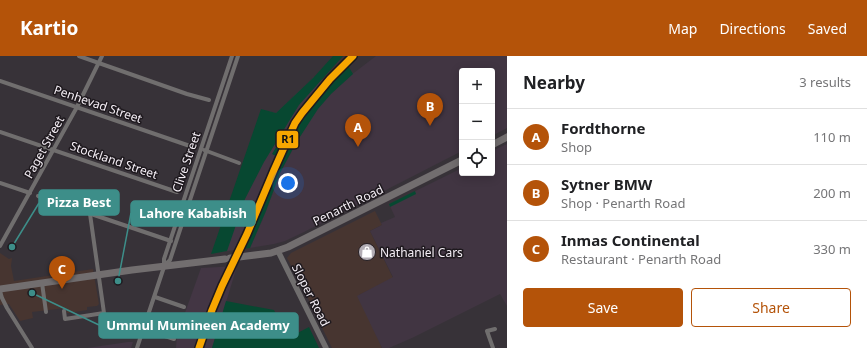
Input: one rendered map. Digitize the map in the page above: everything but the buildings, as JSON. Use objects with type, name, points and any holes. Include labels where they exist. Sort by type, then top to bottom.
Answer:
[{"type":"main road","points":[[495,143],[507,137]]},
{"type":"main road","name":"Penarth Road","points":[[0,290],[98,275],[278,251],[459,162]]},
{"type":"street","points":[[79,56],[208,100]]},
{"type":"street","name":"Paget Street","points":[[0,246],[77,107],[102,56]]},
{"type":"street","name":"Clive Street","points":[[164,267],[164,259],[232,56]]},
{"type":"street","name":"Clive Street","points":[[164,267],[170,260],[176,243],[238,56]]},
{"type":"street","name":"Penhevad Street","points":[[0,81],[190,146]]},
{"type":"street","name":"Stockland Street","points":[[0,132],[177,192]]},
{"type":"street","points":[[201,149],[239,163]]},
{"type":"street","points":[[0,183],[30,193]]},
{"type":"street","points":[[186,195],[191,197]]},
{"type":"street","points":[[38,196],[176,243]]},
{"type":"street","points":[[64,311],[66,321],[104,313],[90,214]]},
{"type":"street","name":"Sloper Road","points":[[278,251],[326,348]]},
{"type":"street","points":[[137,348],[164,267]]},
{"type":"street","points":[[42,283],[46,312]]},
{"type":"street","points":[[0,290],[7,308],[32,348]]},
{"type":"street","points":[[154,297],[184,307]]},
{"type":"street","points":[[144,329],[174,339]]},
{"type":"street","points":[[493,348],[487,331],[495,329]]},
{"type":"shaded area","points":[[376,56],[507,56],[507,128],[495,134],[495,68],[459,68],[459,153],[285,241],[250,248],[280,173],[296,143],[315,110],[342,82]]},
{"type":"shaded area","points":[[314,77],[322,79],[333,90],[315,110],[280,173],[250,248],[219,252],[268,111],[276,113]]},
{"type":"shaded area","points":[[507,144],[507,306],[500,294],[412,338],[389,348],[382,348],[357,296],[393,277],[370,231],[382,225],[381,223],[395,217],[389,204],[459,169],[459,176],[495,176],[495,150]]},
{"type":"shaded area","points":[[375,211],[382,225],[370,231],[393,278],[359,295],[382,348],[332,348],[287,258],[291,253]]},
{"type":"shaded area","points":[[0,253],[9,259],[12,258],[11,266],[14,281],[93,269],[99,304],[97,306],[87,307],[87,310],[69,313],[67,313],[66,308],[32,312],[33,318],[20,321],[9,304],[0,305]]},
{"type":"shaded area","points":[[237,266],[212,348],[176,348],[177,335],[201,268]]},
{"type":"shaded area","points":[[133,342],[131,348],[87,348]]},
{"type":"green space","points":[[333,56],[343,56],[299,105],[264,162],[245,199],[227,251],[211,254],[261,109],[276,113],[314,77]]},
{"type":"green space","points":[[347,64],[353,74],[331,94],[318,109],[296,143],[280,173],[250,248],[244,249],[278,167],[300,120],[323,90]]},
{"type":"green space","points":[[281,139],[285,141],[278,157],[272,154]]},
{"type":"green space","points":[[415,191],[416,194],[390,207],[389,204]]},
{"type":"green space","points":[[226,301],[274,310],[288,338],[309,327],[319,348],[212,348]]},
{"type":"railway","points":[[198,348],[203,327]]},
{"type":"transit line","name":"R1","points":[[199,348],[222,286],[247,234],[295,123],[330,79],[353,56]]},
{"type":"place","name":"Sytner BMW","points":[[430,126]]},
{"type":"place","name":"Fordthorne","points":[[358,147]]},
{"type":"place","name":"Pizza Best","points":[[12,247]]},
{"type":"place","name":"Nathaniel Cars","points":[[367,252]]},
{"type":"place","name":"Lahore Kababish","points":[[118,281]]},
{"type":"place","name":"Inmas Continental","points":[[62,289]]},
{"type":"place","name":"Ummul Mumineen Academy","points":[[32,293]]}]
